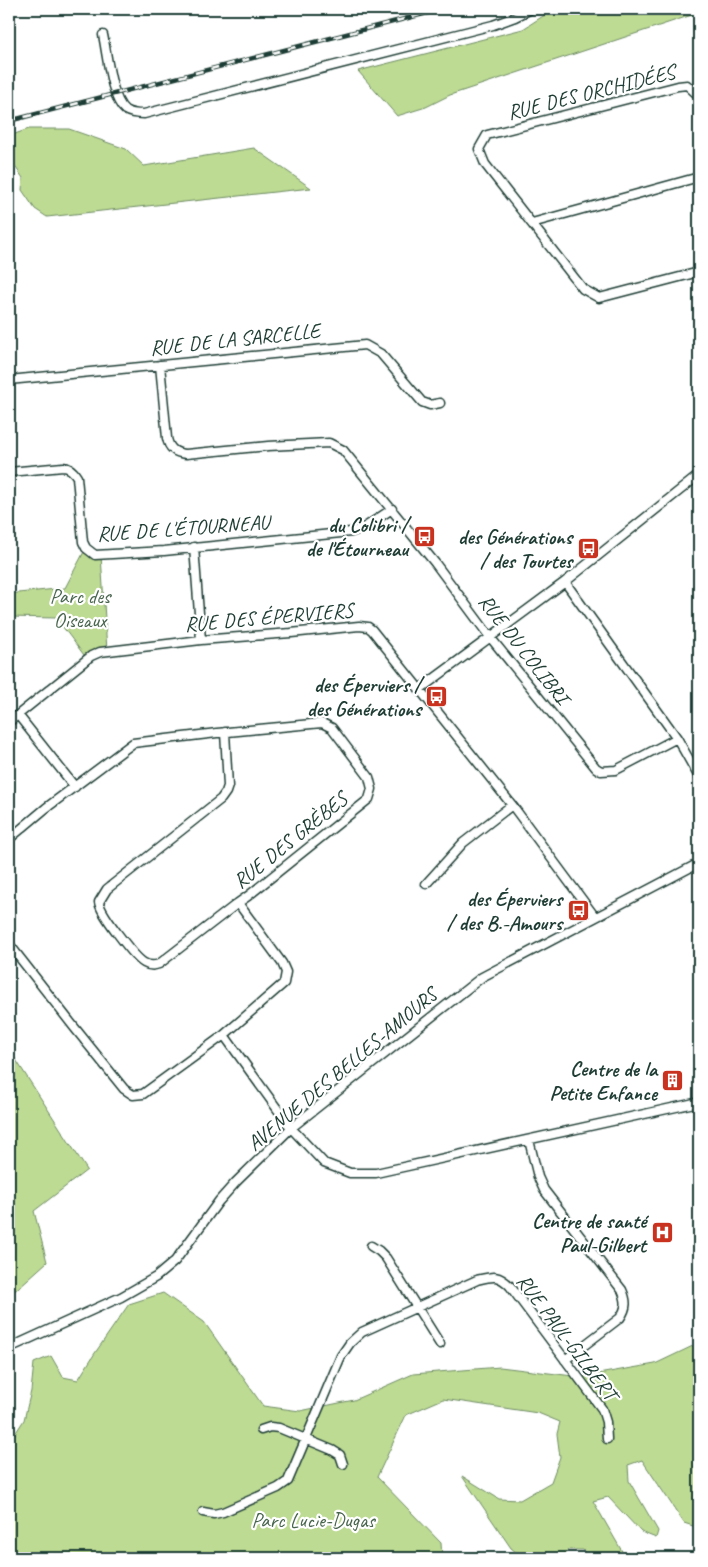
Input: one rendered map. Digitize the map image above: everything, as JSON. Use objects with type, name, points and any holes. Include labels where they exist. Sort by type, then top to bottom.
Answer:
[{"type":"street","points":[[103,35],[118,99],[126,110],[136,114],[144,114],[493,25],[531,9]]},
{"type":"street","name":"RUE DES ORCHIDÉES","points":[[532,223],[485,164],[479,149],[487,135],[678,86],[687,85],[699,96]]},
{"type":"street","points":[[699,177],[532,223],[583,289],[599,298],[699,272]]},
{"type":"street","name":"RUE DE LA SARCELLE","points":[[9,380],[365,345],[381,354],[422,402],[430,405],[440,403]]},
{"type":"street","name":"RUE DU COLIBRI","points":[[160,365],[167,438],[169,447],[175,452],[186,454],[268,446],[329,443],[343,450],[436,562],[490,637],[600,771],[616,770],[677,738]]},
{"type":"street","name":"RUE DE L'ÉTOURNEAU","points":[[9,472],[66,467],[74,473],[77,477],[83,542],[86,548],[95,556],[351,532],[365,527],[392,509]]},
{"type":"street","points":[[420,688],[565,582],[699,475]]},
{"type":"street","points":[[194,547],[201,640]]},
{"type":"street","points":[[565,582],[677,738],[699,777]]},
{"type":"street","name":"RUE DES ÉPERVIERS","points":[[9,722],[94,654],[104,651],[201,640],[359,626],[368,627],[420,688],[512,805],[595,917]]},
{"type":"street","points":[[18,715],[75,787]]},
{"type":"street","name":"RUE DES GRÈBES","points":[[9,839],[46,808],[133,743],[322,723],[332,728],[369,777],[372,789],[369,799],[238,902],[282,963],[286,972],[284,983],[224,1035],[147,1092],[137,1095],[129,1093],[9,944]]},
{"type":"street","points":[[225,732],[228,786],[221,799],[107,889],[99,902],[104,915],[140,960],[154,965],[163,962],[238,902]]},
{"type":"street","points":[[426,884],[463,843],[512,805]]},
{"type":"street","name":"AVENUE DES BELLES-AMOURS","points":[[9,1348],[129,1293],[156,1277],[175,1261],[219,1201],[236,1182],[291,1128],[482,977],[699,863]]},
{"type":"street","points":[[224,1035],[291,1128],[324,1163],[350,1173],[376,1172],[699,1102]]},
{"type":"street","points":[[529,1140],[538,1177],[544,1190],[622,1290],[626,1299],[626,1309],[620,1318],[565,1360]]},
{"type":"street","points":[[371,1246],[386,1258],[440,1344]]},
{"type":"street","name":"RUE PAUL-GILBERT","points":[[203,1512],[214,1514],[223,1512],[288,1481],[341,1356],[362,1332],[490,1276],[502,1278],[602,1409],[606,1422],[607,1439]]},
{"type":"street","points":[[261,1430],[270,1427],[279,1428],[332,1450],[340,1456],[343,1464]]},
{"type":"green space","points":[[554,9],[699,9],[699,23],[692,15],[450,95],[426,107],[397,116],[358,71],[523,29]]},
{"type":"green space","points":[[29,129],[69,129],[126,149],[144,166],[254,148],[311,188],[47,217],[35,209],[22,190],[23,178],[9,158],[9,136]]},
{"type":"green space","name":"Parc des Oiseaux","points":[[86,548],[101,555],[107,651],[87,659],[56,618],[9,617],[9,594],[65,588]]},
{"type":"green space","points":[[9,1049],[87,1170],[34,1211],[47,1262],[9,1296]]},
{"type":"green space","name":"Parc Lucie-Dugas","points":[[163,1293],[204,1322],[263,1406],[300,1411],[354,1400],[413,1374],[500,1367],[581,1377],[655,1364],[699,1343],[699,1528],[684,1523],[642,1460],[628,1465],[629,1481],[658,1531],[656,1538],[641,1532],[608,1497],[593,1501],[623,1553],[614,1558],[591,1558],[583,1550],[568,1550],[561,1558],[523,1558],[511,1548],[462,1476],[499,1499],[520,1500],[551,1482],[560,1457],[557,1434],[560,1422],[538,1413],[443,1399],[406,1415],[377,1477],[441,1543],[442,1558],[9,1558],[9,1443],[24,1420],[31,1391],[34,1363],[51,1356],[63,1377],[78,1380],[129,1304]]},
{"type":"railway","points":[[9,121],[443,9]]},
{"type":"place","name":"du Colibri / de l'Étourneau","points":[[424,537]]},
{"type":"place","name":"des Générations / des Tourtes","points":[[588,549]]},
{"type":"place","name":"des Éperviers / des Générations","points":[[437,697]]},
{"type":"place","name":"des Éperviers / des B.-Amours","points":[[578,911]]},
{"type":"place","name":"Centre de la Petite Enfance","points":[[673,1081]]},
{"type":"place","name":"Centre de santé Paul-Gilbert","points":[[662,1233]]}]
